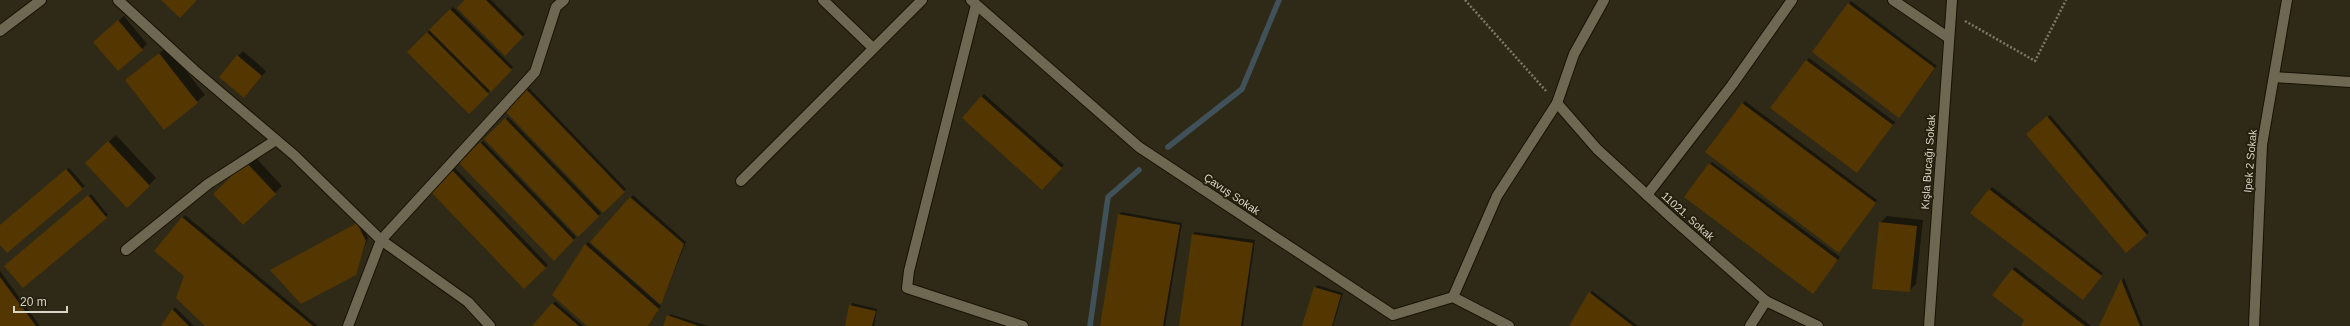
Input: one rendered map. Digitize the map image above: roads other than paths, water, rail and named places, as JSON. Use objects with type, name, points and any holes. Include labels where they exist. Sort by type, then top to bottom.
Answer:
[{"type":"street","points":[[0,32],[41,0]]},
{"type":"street","points":[[118,0],[194,70],[276,140],[381,240],[468,302],[490,326]]},
{"type":"street","points":[[348,326],[381,240],[535,72],[556,7],[564,0]]},
{"type":"street","points":[[824,0],[873,48]]},
{"type":"street","points":[[741,182],[922,0]]},
{"type":"street","points":[[1509,326],[1453,298],[1497,196],[1557,103],[1574,54],[1604,0]]},
{"type":"street","points":[[1647,196],[1732,85],[1792,0]]},
{"type":"street","points":[[1893,0],[1949,38]]},
{"type":"street","name":"Kışla Bucağı Sokak","points":[[1929,326],[1952,0]]},
{"type":"street","name":"Ipek 2 Sokak","points":[[2254,326],[2262,145],[2287,0]]},
{"type":"street","points":[[974,2],[909,271],[907,288],[1023,326]]},
{"type":"street","name":"Çavuş Sokak","points":[[974,2],[1139,147],[1393,315],[1453,298]]},
{"type":"street","points":[[2274,77],[2350,82]]},
{"type":"street","name":"11021. Sokak","points":[[1557,103],[1597,149],[1647,196],[1766,301],[1818,326]]},
{"type":"street","points":[[126,250],[208,184],[276,140]]},
{"type":"street","points":[[1750,326],[1766,301]]},
{"type":"waterway","points":[[1168,147],[1242,89],[1279,0]]},
{"type":"waterway","points":[[1090,326],[1108,197],[1139,170]]}]
